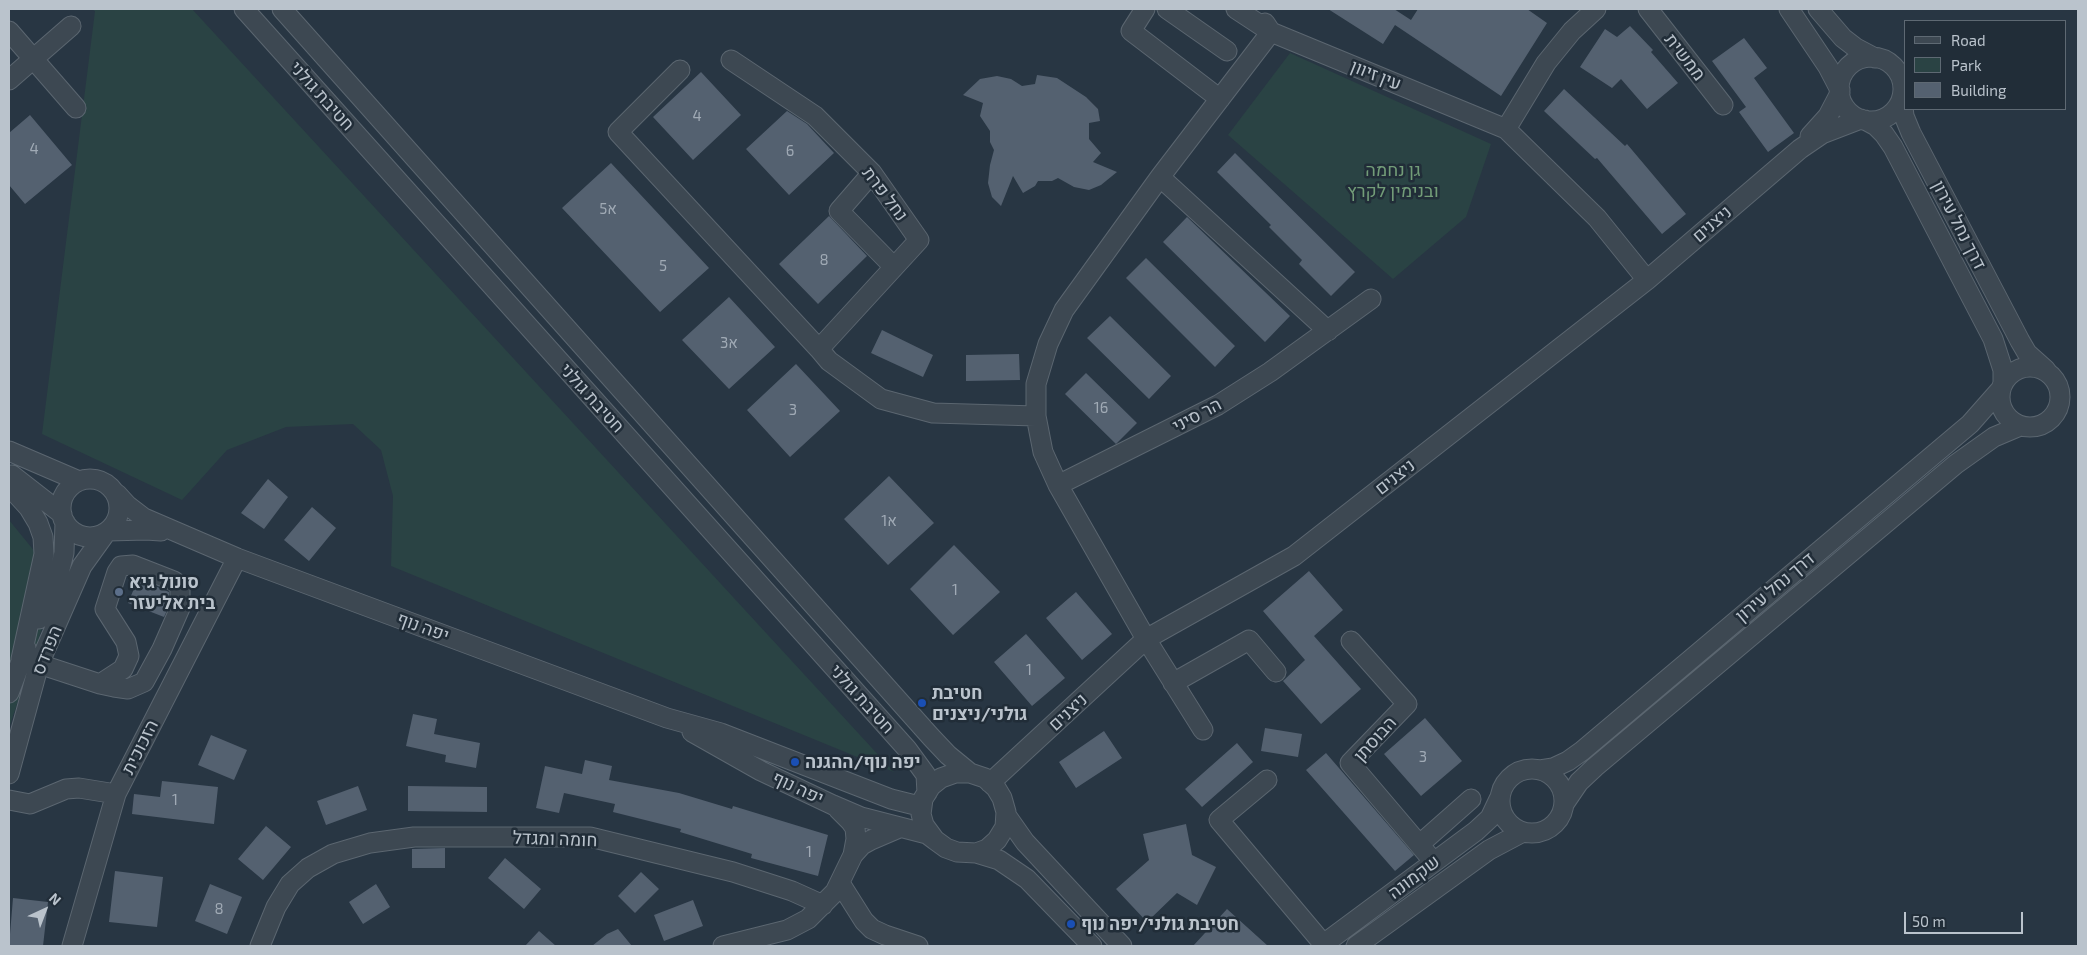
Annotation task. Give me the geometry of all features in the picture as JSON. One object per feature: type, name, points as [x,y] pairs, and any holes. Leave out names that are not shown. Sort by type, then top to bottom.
[{"type":"street","name":"חטיבת גולני","points":[[244,9],[907,749],[926,775],[924,799]]},
{"type":"street","name":"חטיבת גולני","points":[[282,9],[937,743],[970,773]]},
{"type":"street","points":[[1146,9],[1131,31],[1220,99]]},
{"type":"street","points":[[1167,9],[1226,51]]},
{"type":"street","name":"עין זיוון","points":[[1236,9],[1271,32],[1506,129],[1597,218],[1647,280]]},
{"type":"street","points":[[1203,730],[1146,639],[1058,485],[1044,452],[1036,416],[1036,384],[1048,344],[1064,310],[1160,177],[1271,32],[1256,9]]},
{"type":"street","points":[[1506,129],[1546,63],[1572,31],[1596,9]]},
{"type":"street","name":"ממשית","points":[[1648,9],[1723,105]]},
{"type":"street","points":[[1789,9],[1828,67],[1848,110],[1863,120],[1876,121],[1894,112],[1902,98],[1903,88],[1897,70],[1890,63],[1856,48],[1843,38],[1818,9]]},
{"type":"street","points":[[9,80],[71,26]]},
{"type":"street","points":[[9,31],[76,108]]},
{"type":"street","points":[[1840,91],[1843,75],[1848,68],[1861,59],[1875,58]]},
{"type":"street","name":"נחל פרת","points":[[731,60],[815,116],[872,173],[919,240],[819,349]]},
{"type":"street","points":[[680,70],[618,132],[829,362],[881,399],[933,413],[1036,416]]},
{"type":"street","name":"ניצנים","points":[[1792,156],[1828,116],[1840,91]]},
{"type":"street","name":"דרך נחל עירון","points":[[1902,98],[1902,107],[1911,133],[2020,342],[2027,354],[2046,370]]},
{"type":"street","name":"ניצנים","points":[[990,783],[1146,639],[1294,556],[1647,280],[1792,156],[1822,134],[1863,120]]},
{"type":"street","name":"דרך נחל עירון","points":[[1540,770],[1553,768],[1568,761],[1582,751],[1970,424],[2002,387],[2002,370],[1993,339],[1893,147],[1876,126],[1863,120]]},
{"type":"street","points":[[872,173],[839,212],[894,267]]},
{"type":"street","points":[[1160,177],[1328,331]]},
{"type":"street","name":"הר סיני","points":[[1058,485],[1218,405],[1328,331],[1371,299]]},
{"type":"street","points":[[2025,367],[2036,367],[2046,370],[2054,377],[2059,386],[2061,397],[2059,407],[2054,417],[2046,424],[2036,427],[2020,426],[2008,418],[2002,410],[2000,400],[2002,387],[2009,375],[2025,367]]},
{"type":"street","name":"דרך נחל עירון","points":[[1564,804],[1579,782],[1596,767],[1956,464],[1994,436],[2020,426]]},
{"type":"street","points":[[9,451],[79,480]]},
{"type":"street","points":[[9,473],[63,518],[70,529],[84,536],[93,537],[106,532],[115,524],[120,504],[117,494],[105,482],[96,478],[79,480],[70,486],[64,494],[61,504],[63,518]]},
{"type":"street","points":[[9,486],[29,508],[38,523],[43,537],[44,554],[21,659]]},
{"type":"street","name":"יפה נוף","points":[[117,494],[126,505],[144,518],[237,558],[667,718],[721,733],[891,799],[915,805],[924,799]]},
{"type":"street","name":"הפרדס","points":[[9,693],[21,659],[60,569],[65,544],[63,518]]},
{"type":"street","name":"יפה נוף","points":[[106,532],[146,530],[180,533]]},
{"type":"street","name":"הפרדס","points":[[9,774],[39,664],[82,566],[106,532]]},
{"type":"street","name":"הזכוכית","points":[[72,946],[116,794],[237,558]]},
{"type":"street","points":[[39,664],[100,684],[128,689],[144,682],[162,649],[180,608],[180,588],[174,581],[133,564],[121,566],[105,604],[105,609],[126,642],[129,656],[123,669],[100,684]]},
{"type":"street","points":[[1174,684],[1249,640],[1276,672]]},
{"type":"street","name":"הבוסתן","points":[[1351,641],[1407,704],[1350,763],[1434,862]]},
{"type":"street","name":"יפה נוף","points":[[667,718],[761,771],[834,805],[861,817],[927,834],[936,840]]},
{"type":"street","points":[[1524,770],[1540,770],[1554,777],[1560,785],[1564,794],[1564,804],[1559,819],[1548,830],[1538,833],[1523,832],[1513,827],[1504,818],[1499,799],[1507,780],[1515,773],[1524,770]]},
{"type":"street","points":[[976,853],[987,849],[997,840],[1005,827],[1006,815],[1002,798],[984,778],[970,773],[955,773],[941,778],[931,786],[924,799],[921,814],[924,825],[936,840],[946,848],[957,852],[976,853],[999,860],[1020,874],[1092,946]]},
{"type":"street","points":[[1267,780],[1219,820],[1323,946]]},
{"type":"street","points":[[9,800],[30,804],[66,789],[79,788],[116,794]]},
{"type":"street","points":[[1420,844],[1471,799]]},
{"type":"street","name":"שקמונה","points":[[1323,946],[1490,818],[1499,799]]},
{"type":"street","points":[[723,946],[787,930],[808,919],[823,905],[840,883],[853,855],[856,839],[855,828],[834,805]]},
{"type":"street","points":[[1006,815],[1024,842],[1122,946]]},
{"type":"street","points":[[853,855],[866,842],[899,828]]},
{"type":"street","name":"שקמונה","points":[[1356,946],[1488,850],[1523,832]]},
{"type":"street","name":"חומה ומגדל","points":[[260,946],[276,907],[290,884],[308,868],[333,854],[370,843],[414,837],[590,837],[734,872],[823,905]]},
{"type":"street","points":[[840,883],[864,921],[872,929],[918,946]]},
{"type":"green space","points":[[91,9],[192,9],[894,772],[391,566],[393,496],[381,450],[353,424],[286,427],[227,450],[182,500],[42,434],[95,11]]},
{"type":"green space","name":"גן נחמה ובנימין לקרץ","points":[[1290,53],[1491,144],[1466,217],[1393,279],[1228,135]]},
{"type":"green space","points":[[9,520],[58,580],[9,728]]},
{"type":"building","points":[[1328,9],[1394,9],[1411,20],[1418,9],[1527,9],[1547,23],[1501,96],[1395,25],[1383,44]]},
{"type":"building","points":[[1630,26],[1653,50],[1651,52],[1678,83],[1647,109],[1621,79],[1612,88],[1580,67],[1605,29],[1617,37]]},
{"type":"building","points":[[1744,38],[1767,68],[1754,78],[1794,133],[1768,152],[1739,112],[1746,107],[1712,61]]},
{"type":"building","points":[[701,72],[741,115],[693,160],[653,117]]},
{"type":"building","points":[[1037,75],[1057,78],[1086,97],[1098,109],[1100,121],[1089,123],[1089,139],[1101,153],[1093,162],[1117,172],[1101,185],[1089,190],[1074,187],[1058,178],[1052,181],[1038,181],[1035,186],[1023,193],[1013,176],[1001,206],[992,197],[988,183],[994,150],[990,142],[990,131],[980,116],[983,103],[963,95],[980,79],[997,76],[1011,79],[1022,86],[1035,84]]},
{"type":"building","points":[[1564,89],[1625,146],[1627,144],[1686,214],[1662,234],[1597,158],[1595,159],[1544,111]]},
{"type":"building","points":[[787,111],[807,124],[834,153],[789,195],[746,149]]},
{"type":"building","points":[[30,115],[72,165],[25,204],[9,185],[9,133]]},
{"type":"building","points":[[1235,153],[1355,272],[1331,296],[1299,264],[1302,260],[1269,227],[1271,225],[1217,172]]},
{"type":"building","points":[[611,163],[709,268],[660,312],[562,208]]},
{"type":"building","points":[[829,216],[867,256],[818,304],[779,264]]},
{"type":"building","points":[[1187,217],[1290,316],[1265,342],[1163,242]]},
{"type":"building","points":[[1146,258],[1235,346],[1215,367],[1126,278]]},
{"type":"building","points":[[729,297],[775,347],[729,389],[682,340]]},
{"type":"building","points":[[1110,316],[1171,376],[1149,399],[1087,338]]},
{"type":"building","points":[[882,330],[933,355],[923,377],[871,353]]},
{"type":"building","points":[[1019,354],[1020,380],[966,381],[966,355]]},
{"type":"building","points":[[796,364],[840,411],[790,457],[747,410]]},
{"type":"building","points":[[1086,373],[1137,423],[1116,444],[1065,394]]},
{"type":"building","points":[[889,476],[934,523],[888,565],[844,519]]},
{"type":"building","points":[[268,479],[288,497],[264,529],[241,513]]},
{"type":"building","points":[[312,507],[336,528],[309,561],[284,540]]},
{"type":"building","points":[[954,545],[1000,592],[953,635],[910,589]]},
{"type":"building","points":[[1309,571],[1343,610],[1314,636],[1361,689],[1321,724],[1283,681],[1305,660],[1263,611]]},
{"type":"building","points":[[138,579],[169,592],[169,606],[164,617],[128,603]]},
{"type":"building","points":[[1076,592],[1112,634],[1082,660],[1046,618]]},
{"type":"building","points":[[1026,634],[1065,678],[1032,706],[994,662]]},
{"type":"building","points":[[413,714],[437,719],[434,734],[480,743],[476,768],[445,762],[446,755],[406,746]]},
{"type":"building","points":[[1425,718],[1462,761],[1421,796],[1384,754]]},
{"type":"building","points":[[1265,728],[1302,734],[1298,757],[1261,751]]},
{"type":"building","points":[[1104,731],[1122,758],[1076,788],[1059,762]]},
{"type":"building","points":[[211,735],[247,750],[234,780],[198,765]]},
{"type":"building","points":[[1237,743],[1253,762],[1202,807],[1185,789]]},
{"type":"building","points":[[1326,753],[1414,855],[1395,871],[1306,770]]},
{"type":"building","points":[[585,760],[612,766],[609,780],[679,793],[732,809],[733,806],[828,835],[818,876],[751,858],[752,854],[680,832],[681,829],[613,812],[615,804],[564,793],[559,813],[536,808],[545,766],[582,774]]},
{"type":"building","points":[[162,781],[218,787],[214,824],[132,814],[134,794],[160,797]]},
{"type":"building","points":[[358,786],[367,810],[326,825],[317,801]]},
{"type":"building","points":[[408,786],[487,787],[487,812],[408,811]]},
{"type":"building","points":[[1186,824],[1192,855],[1216,867],[1197,905],[1177,893],[1147,922],[1116,889],[1149,860],[1143,834]]},
{"type":"building","points":[[266,826],[291,847],[263,880],[238,859]]},
{"type":"building","points":[[445,848],[445,868],[412,868],[412,849]]},
{"type":"building","points":[[505,858],[541,889],[524,909],[488,878]]},
{"type":"building","points":[[115,871],[163,877],[157,927],[109,922]]},
{"type":"building","points":[[641,872],[659,889],[635,913],[618,896]]},
{"type":"building","points":[[210,884],[242,897],[227,934],[195,921]]},
{"type":"building","points":[[376,884],[390,907],[363,924],[349,902]]},
{"type":"building","points":[[13,898],[48,902],[43,946],[9,946]]},
{"type":"building","points":[[693,900],[703,926],[664,941],[654,915]]},
{"type":"building","points":[[1227,909],[1268,946],[1193,946]]},
{"type":"building","points":[[618,929],[632,946],[592,946],[607,934]]},
{"type":"building","points":[[539,931],[556,946],[525,946]]},
{"type":"place","name":"סונול גיא בית אליעזר","points":[[119,592]]},
{"type":"place","name":"חטיבת גולני/ניצנים","points":[[922,703]]},
{"type":"place","name":"יפה נוף/ההגנה","points":[[795,762]]},
{"type":"place","name":"חטיבת גולני/יפה נוף","points":[[1071,924]]}]
